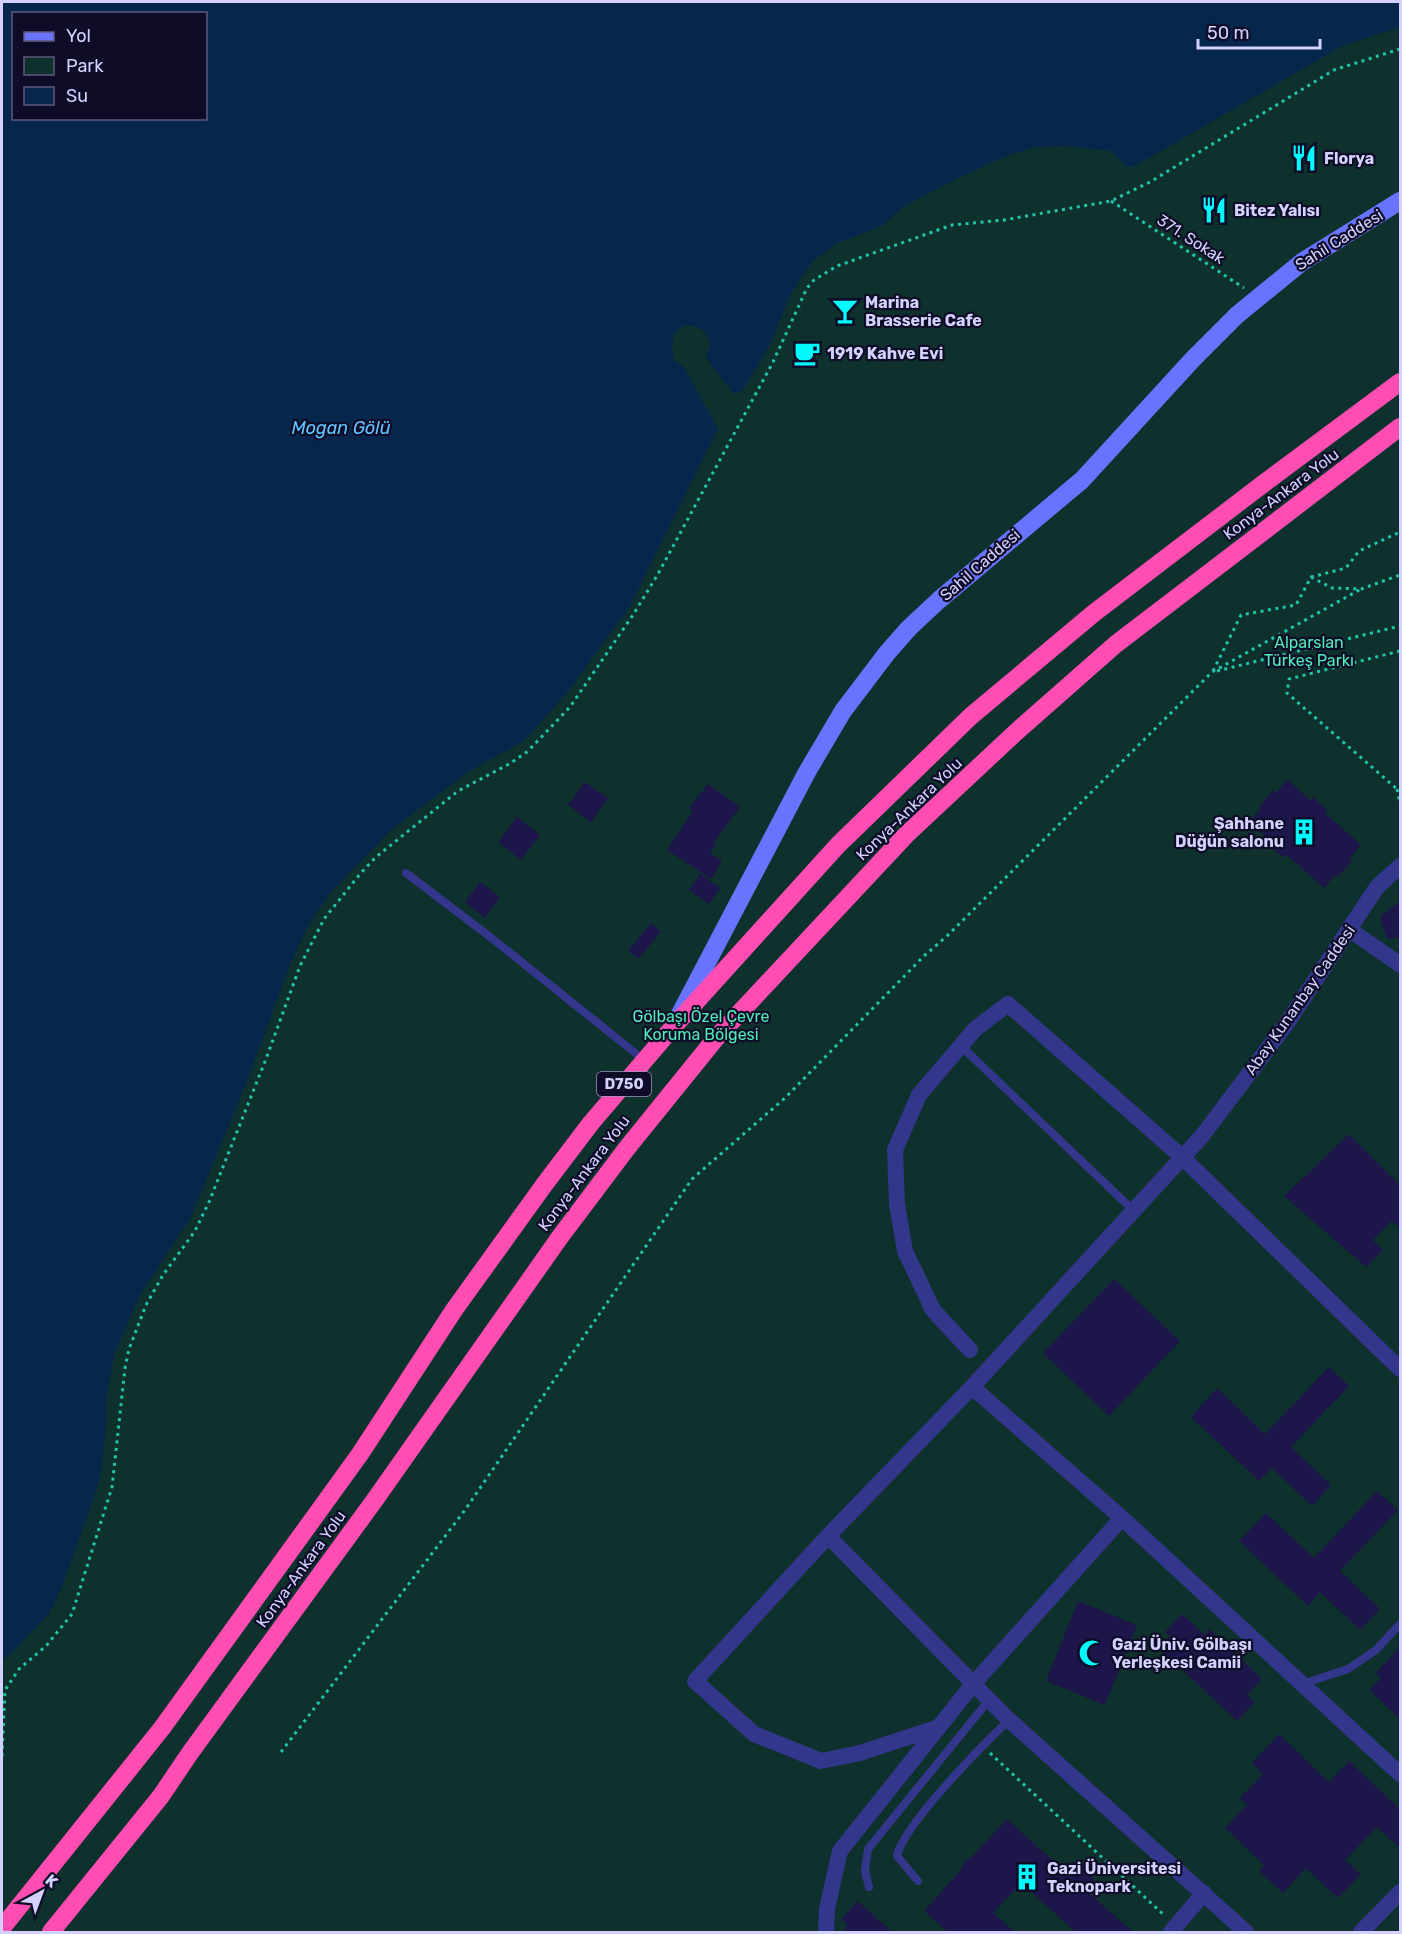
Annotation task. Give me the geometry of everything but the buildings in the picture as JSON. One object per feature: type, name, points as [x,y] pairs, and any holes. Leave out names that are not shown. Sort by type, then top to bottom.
[{"type":"highway","name":"D750","points":[[2,1928],[162,1728],[360,1454],[454,1310],[544,1185],[591,1123],[674,1026],[838,845],[971,716],[1094,613],[1401,382]]},
{"type":"highway","name":"Konya-Ankara Yolu","points":[[51,1932],[161,1796],[374,1501],[560,1237],[627,1148],[716,1038],[906,835],[1032,718],[1116,644],[1401,428]]},
{"type":"street","name":"Sahil Caddesi","points":[[674,1026],[807,772],[843,711],[909,628],[1082,480],[1199,352],[1258,297],[1302,262],[1401,201]]},
{"type":"street","name":"Abay Kunanbay Caddesi","points":[[939,1727],[860,1753],[821,1761],[754,1734],[695,1681],[828,1536],[972,1387],[1202,1136],[1287,1023],[1377,887],[1401,866]]},
{"type":"street","points":[[1349,929],[1401,965]]},
{"type":"street","points":[[970,1350],[933,1310],[904,1251],[897,1204],[895,1150],[919,1095],[975,1029],[1008,1004],[1182,1157],[1401,1369]]},
{"type":"street","points":[[972,1387],[1122,1518],[1401,1774]]},
{"type":"street","points":[[826,1932],[827,1909],[840,1851],[974,1683],[1122,1518]]},
{"type":"street","points":[[828,1536],[1009,1720],[1246,1932]]},
{"type":"street","points":[[1361,1932],[1401,1892]]},
{"type":"street","points":[[1173,1929],[1204,1893]]},
{"type":"lane","points":[[406,873],[644,1060]]},
{"type":"lane","points":[[961,1046],[1134,1211]]},
{"type":"lane","points":[[1302,1684],[1348,1669],[1376,1650],[1401,1624]]},
{"type":"lane","points":[[869,1887],[865,1870],[868,1849],[990,1699]]},
{"type":"lane","points":[[918,1881],[897,1856],[900,1845],[934,1800],[982,1745],[1009,1720]]},
{"type":"path","points":[[2,1756],[5,1690],[19,1669],[46,1646],[72,1614],[107,1507],[129,1349],[146,1305],[163,1275],[195,1231],[209,1202],[300,966],[324,919],[352,882],[376,857],[458,791],[511,763],[528,751],[570,707],[658,574],[768,372],[801,299],[814,280],[837,266],[952,225],[1004,220],[1111,201],[1150,182],[1334,70],[1401,49]]},
{"type":"path","name":"371. Sokak","points":[[1111,201],[1258,297]]},
{"type":"path","points":[[1212,672],[1241,615],[1296,605],[1311,577],[1346,568],[1359,550],[1401,532]]},
{"type":"path","points":[[281,1752],[465,1510],[692,1179],[785,1098],[1212,672],[1360,589],[1401,575]]},
{"type":"path","points":[[1311,577],[1332,588],[1360,589]]},
{"type":"path","points":[[1212,672],[1401,626]]},
{"type":"path","points":[[1401,651],[1289,679],[1287,693],[1399,788],[1401,804]]},
{"type":"path","points":[[982,1745],[1173,1929]]},
{"type":"green space","name":"Gölbaşı Özel Çevre Koruma Bölgesi","points":[[2,2],[1400,2],[1400,1932],[2,1932]]},
{"type":"water","name":"Mogan Gölü","points":[[2,2],[1400,2],[1400,27],[1342,46],[1137,165],[1127,167],[1111,151],[1062,146],[1036,147],[1004,157],[958,178],[904,206],[882,226],[838,243],[815,259],[801,277],[790,296],[769,347],[742,391],[734,394],[706,358],[710,344],[708,337],[695,327],[688,325],[680,327],[675,333],[672,344],[674,360],[684,367],[718,429],[630,606],[570,689],[525,740],[467,773],[392,829],[329,894],[308,926],[292,960],[245,1086],[191,1217],[140,1295],[115,1352],[107,1392],[100,1479],[62,1587],[48,1615],[4,1660],[2,1666]]},
{"type":"place","name":"Florya","points":[[1304,158]]},
{"type":"place","name":"Bitez Yalısı","points":[[1214,210]]},
{"type":"place","name":"Marina Brasserie Cafe","points":[[845,311]]},
{"type":"place","name":"1919 Kahve Evi","points":[[807,353]]},
{"type":"place","name":"Şahhane Düğün salonu","points":[[1304,832]]},
{"type":"place","name":"Gazi Üniv. Gölbaşı Yerleşkesi Camii","points":[[1092,1653]]},
{"type":"place","name":"Gazi Üniversitesi Teknopark","points":[[1027,1877]]},
{"type":"park label","name":"Alparslan Türkeş Parkı","points":[[1309,651]]}]
